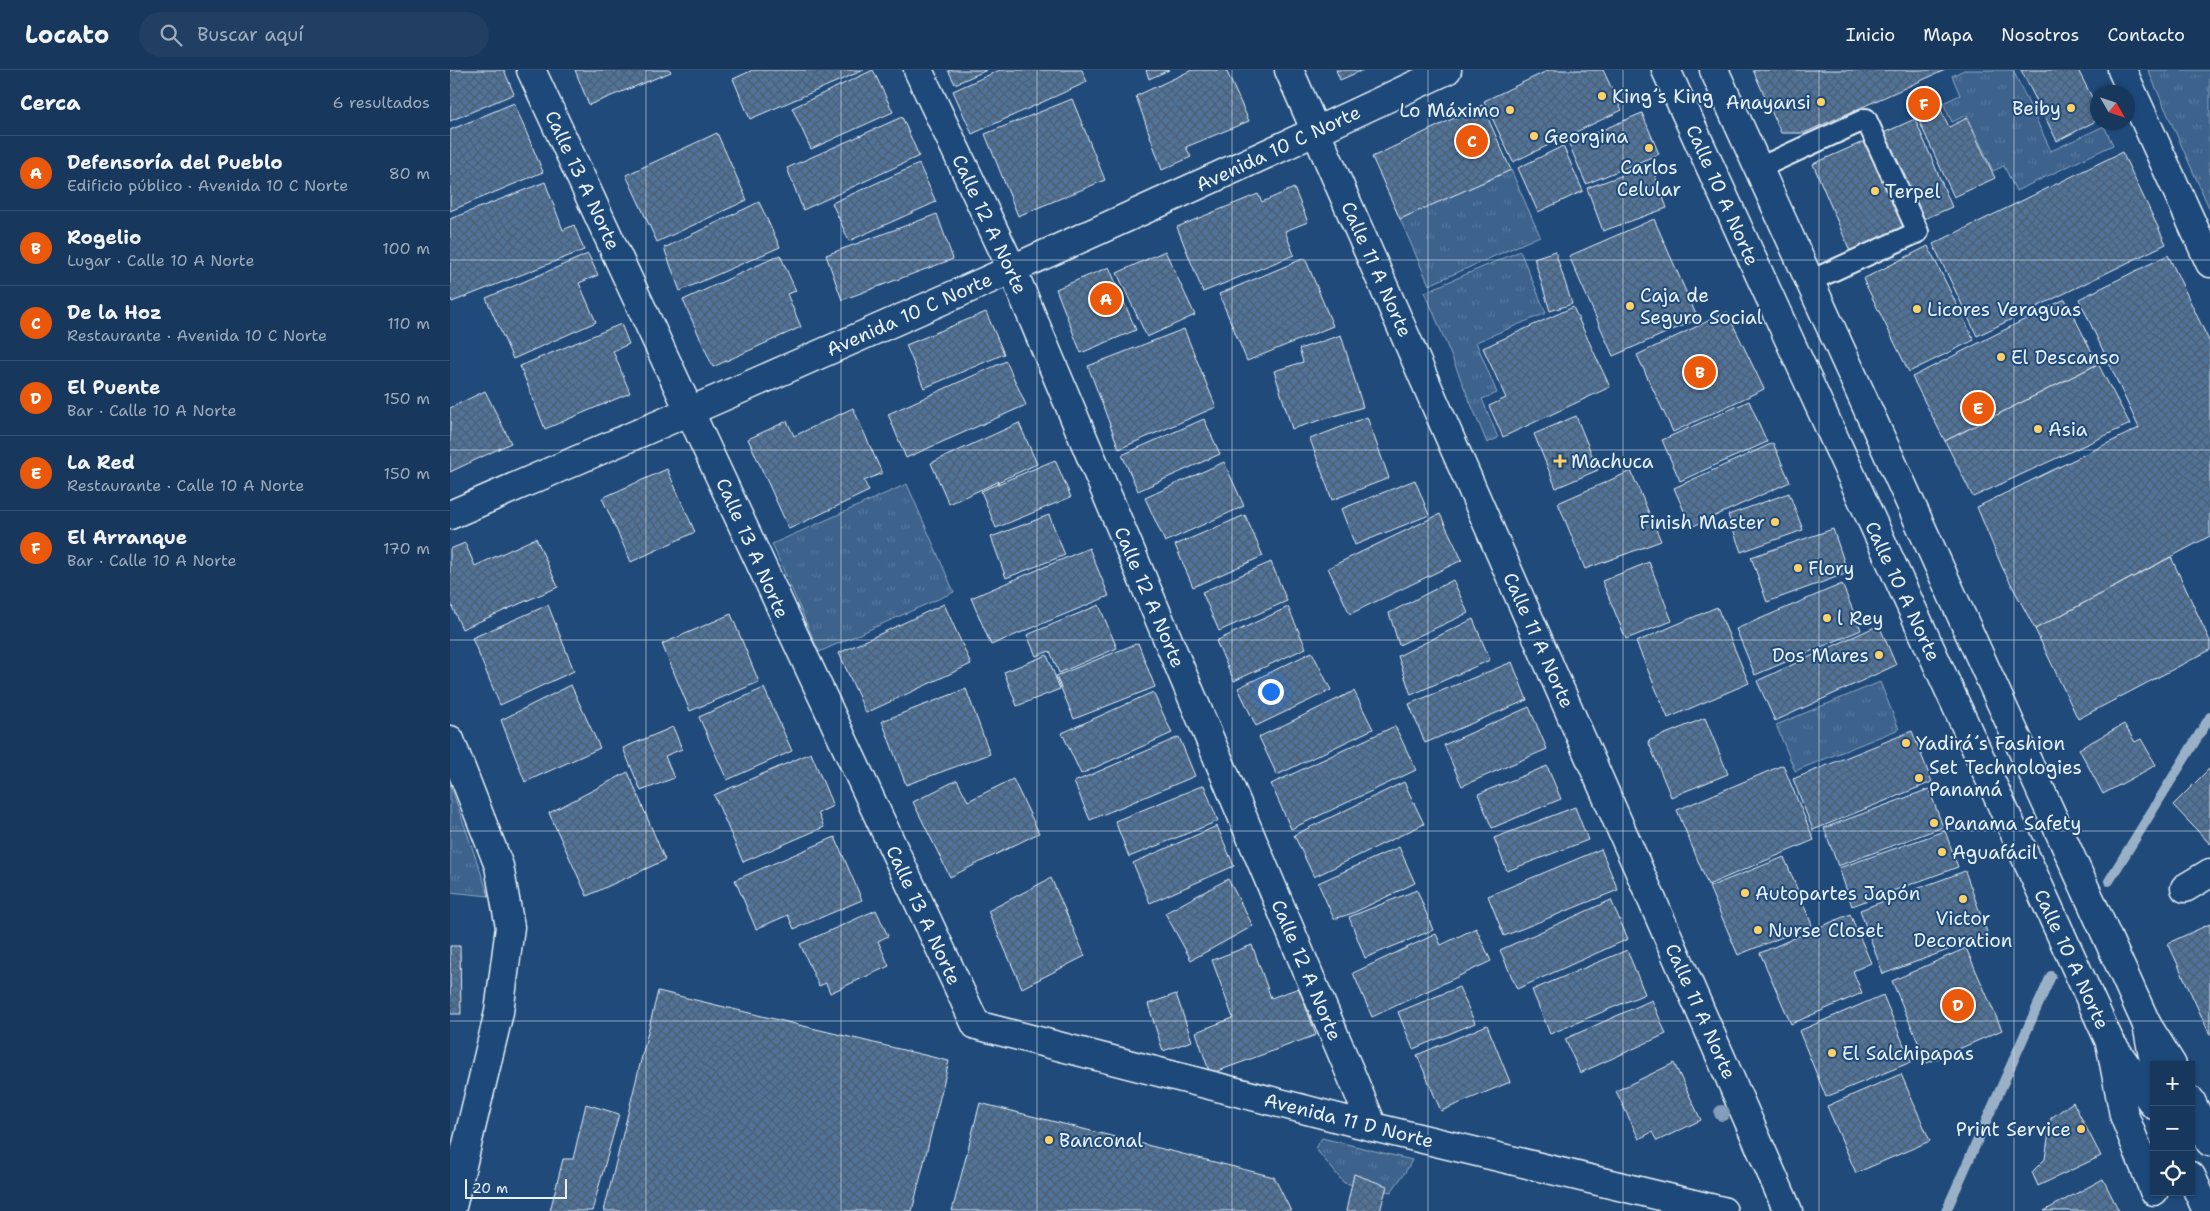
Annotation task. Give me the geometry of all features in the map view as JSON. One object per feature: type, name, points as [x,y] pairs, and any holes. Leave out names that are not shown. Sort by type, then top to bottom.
[{"type":"main road","name":"Calle 13 A Norte","points":[[531,70],[691,411],[838,735],[976,1025]]},
{"type":"main road","name":"Calle 12 A Norte","points":[[918,70],[1012,269],[1373,1127]]},
{"type":"main road","name":"Calle 11 A Norte","points":[[1289,70],[1788,1211]]},
{"type":"main road","name":"Avenida 10 C Norte","points":[[450,515],[1012,269],[1447,70]]},
{"type":"main road","name":"Calle 10 A Norte","points":[[1666,70],[2110,1042],[2150,1099]]},
{"type":"main road","points":[[1714,70],[2116,958],[2147,1025],[2170,1061]]},
{"type":"main road","points":[[2122,70],[2210,263]]},
{"type":"main road","points":[[450,740],[499,866],[510,927],[499,1012],[451,1211]]},
{"type":"main road","points":[[2185,888],[2210,873]]},
{"type":"main road","name":"Avenida 11 D Norte","points":[[976,1025],[1373,1127],[1723,1211]]},
{"type":"main road","points":[[2147,1025],[2154,1061]]},
{"type":"main road","points":[[2110,1042],[2124,1115],[2150,1182]]},
{"type":"main road","points":[[2193,1106],[2210,1142]]},
{"type":"main road","points":[[2195,1185],[2207,1211]]},
{"type":"main road","points":[[2156,1196],[2163,1211]]},
{"type":"lane","points":[[1759,168],[1866,119],[1918,232],[1810,281]]},
{"type":"green space","points":[[1964,70],[2013,70],[2051,151],[2096,130],[2106,130],[2113,145],[2016,191],[2004,166],[1993,171],[1967,115],[1952,122],[1943,103],[1960,95],[1952,76]]},
{"type":"green space","points":[[2148,70],[2210,70],[2210,210]]},
{"type":"green space","points":[[1511,170],[1540,236],[1429,285],[1400,219]]},
{"type":"green space","points":[[1520,251],[1546,313],[1476,342],[1497,393],[1482,399],[1498,438],[1487,443],[1425,292]]},
{"type":"green space","points":[[907,484],[954,592],[819,652],[772,544]]},
{"type":"green space","points":[[1880,682],[1899,729],[1795,771],[1776,725]]},
{"type":"green space","points":[[450,784],[489,896],[450,892]]},
{"type":"green space","points":[[1322,1138],[1412,1160],[1391,1192],[1344,1183],[1315,1148]]},
{"type":"building","points":[[450,70],[504,70],[514,94],[450,121]]},
{"type":"building","points":[[575,70],[670,70],[671,72],[589,105]]},
{"type":"building","points":[[753,70],[864,70],[750,119],[733,79]]},
{"type":"building","points":[[873,70],[893,112],[811,149],[792,108]]},
{"type":"building","points":[[948,70],[987,70],[955,84]]},
{"type":"building","points":[[1000,70],[1082,70],[1087,82],[972,134],[953,91]]},
{"type":"building","points":[[1146,70],[1169,70],[1149,79]]},
{"type":"building","points":[[1192,70],[1226,70],[1249,121],[1186,147],[1191,157],[1162,170],[1136,96]]},
{"type":"building","points":[[1336,70],[1363,70],[1340,80]]},
{"type":"building","name":"Georgina","points":[[1549,70],[1603,70],[1622,110],[1513,162],[1484,101]]},
{"type":"building","name":"Anayansi","points":[[1753,70],[1945,70],[1804,133],[1781,133]]},
{"type":"building","points":[[2021,70],[2078,70],[2090,93],[2090,124],[2057,141]]},
{"type":"building","points":[[1929,85],[1949,127],[1967,118],[1995,178],[1954,197],[1907,95]]},
{"type":"building","points":[[1072,99],[1105,180],[1018,216],[985,134]]},
{"type":"building","points":[[514,103],[543,172],[450,211],[450,130]]},
{"type":"building","points":[[1482,105],[1511,170],[1400,219],[1372,157]]},
{"type":"building","points":[[1642,113],[1659,154],[1586,184],[1569,144]]},
{"type":"building","points":[[902,117],[919,156],[803,210],[787,168]]},
{"type":"building","points":[[1915,119],[1952,207],[1850,251],[1813,164]]},
{"type":"building","points":[[717,133],[747,200],[657,242],[626,175]]},
{"type":"building","points":[[1563,146],[1583,191],[1538,212],[1518,168]]},
{"type":"building","points":[[2122,152],[2166,244],[1977,336],[1933,244]]},
{"type":"building","points":[[919,164],[936,202],[849,241],[832,203]]},
{"type":"building","points":[[1651,165],[1667,208],[1603,231],[1587,188]]},
{"type":"building","points":[[545,182],[563,230],[574,225],[584,250],[452,302],[450,297],[450,219]]},
{"type":"building","points":[[1294,188],[1308,222],[1285,231],[1294,255],[1203,292],[1177,227],[1258,194],[1262,202]]},
{"type":"building","points":[[759,202],[780,247],[680,291],[664,248]]},
{"type":"building","points":[[937,214],[953,259],[842,300],[826,255]]},
{"type":"building","points":[[1654,219],[1698,319],[1613,356],[1569,256]]},
{"type":"building","points":[[1928,246],[1974,340],[1909,372],[1863,279]]},
{"type":"building","points":[[1165,251],[1195,315],[1147,337],[1117,273]]},
{"type":"building","points":[[1555,251],[1572,304],[1550,311],[1534,258]]},
{"type":"building","points":[[588,254],[598,275],[579,283],[596,322],[513,359],[486,298]]},
{"type":"building","points":[[780,255],[796,291],[787,294],[801,327],[713,367],[683,300]]},
{"type":"building","points":[[2168,255],[2210,343],[2210,536],[2035,629],[2002,567],[1977,507],[2139,428],[2079,299]]},
{"type":"building","points":[[1305,258],[1333,326],[1247,361],[1219,294]]},
{"type":"building","points":[[1109,267],[1136,330],[1081,353],[1056,289]]},
{"type":"building","points":[[2065,299],[2098,364],[1945,441],[1912,377]]},
{"type":"building","points":[[1573,307],[1610,387],[1503,437],[1489,406],[1506,398],[1483,348]]},
{"type":"building","points":[[986,312],[1004,354],[924,388],[906,345]]},
{"type":"building","points":[[1727,312],[1764,389],[1673,432],[1637,355]]},
{"type":"building","points":[[621,324],[629,344],[613,351],[630,393],[545,429],[520,366]]},
{"type":"building","points":[[1184,329],[1216,407],[1119,449],[1088,366]]},
{"type":"building","points":[[1341,335],[1363,407],[1292,429],[1274,371],[1303,362],[1299,349]]},
{"type":"building","points":[[1006,361],[1026,405],[906,458],[888,414]]},
{"type":"building","points":[[2098,364],[2130,424],[1973,497],[1945,441]]},
{"type":"building","points":[[485,391],[511,443],[450,472],[450,408]]},
{"type":"building","points":[[1749,401],[1767,442],[1680,481],[1662,440]]},
{"type":"building","points":[[853,408],[882,473],[864,481],[869,491],[789,529],[748,439],[787,421],[794,436]]},
{"type":"building","points":[[1576,416],[1598,470],[1556,488],[1534,434]]},
{"type":"building","points":[[1367,417],[1389,478],[1332,500],[1310,439]]},
{"type":"building","points":[[1204,419],[1220,454],[1138,491],[1122,455]]},
{"type":"building","points":[[1019,423],[1037,464],[949,504],[931,463]]},
{"type":"building","points":[[1773,443],[1790,482],[1691,527],[1674,488]]},
{"type":"building","points":[[1055,460],[1071,497],[996,528],[981,491]]},
{"type":"building","points":[[1224,462],[1244,506],[1165,542],[1145,498]]},
{"type":"building","points":[[667,469],[695,532],[631,562],[602,498]]},
{"type":"building","points":[[1631,471],[1661,541],[1585,569],[1558,503]]},
{"type":"building","points":[[1415,480],[1429,515],[1355,545],[1341,509]]},
{"type":"building","points":[[1789,493],[1803,530],[1741,552],[1728,515]]},
{"type":"building","points":[[1440,514],[1462,560],[1350,614],[1328,568]]},
{"type":"building","points":[[1049,515],[1065,555],[1006,578],[991,537]]},
{"type":"building","points":[[1245,515],[1263,556],[1193,587],[1175,545]]},
{"type":"building","points":[[1833,529],[1848,573],[1767,602],[1751,557]]},
{"type":"building","points":[[536,538],[558,587],[462,629],[450,602],[450,549],[465,543],[475,566]]},
{"type":"building","points":[[1089,548],[1109,596],[991,645],[971,598]]},
{"type":"building","points":[[2171,557],[2210,641],[2210,650],[2078,719],[2035,629]]},
{"type":"building","points":[[1271,562],[1287,601],[1219,631],[1202,592]]},
{"type":"building","points":[[1649,562],[1672,621],[1626,639],[1602,581]]},
{"type":"building","points":[[1453,580],[1468,613],[1399,645],[1389,613]]},
{"type":"building","points":[[1842,584],[1861,630],[1755,675],[1736,629]]},
{"type":"building","points":[[944,604],[971,664],[866,713],[839,653]]},
{"type":"building","points":[[548,605],[574,671],[500,705],[472,638]]},
{"type":"building","points":[[1099,605],[1117,648],[1059,673],[1050,651],[1036,656],[1027,635]]},
{"type":"building","points":[[1288,607],[1306,648],[1234,681],[1216,641]]},
{"type":"building","points":[[1717,607],[1749,683],[1668,718],[1636,642]]},
{"type":"building","points":[[731,614],[759,682],[690,711],[662,644]]},
{"type":"building","points":[[1473,619],[1490,660],[1411,695],[1398,656]]},
{"type":"building","points":[[1879,625],[1896,665],[1775,721],[1757,681]]},
{"type":"building","points":[[1138,643],[1155,687],[1074,719],[1056,676]]},
{"type":"building","points":[[1312,652],[1331,690],[1256,726],[1238,688]]},
{"type":"building","points":[[1047,655],[1060,689],[1017,706],[1004,672]]},
{"type":"building","points":[[1512,662],[1527,700],[1425,743],[1409,704]]},
{"type":"building","points":[[571,685],[600,748],[525,782],[501,720]]},
{"type":"building","points":[[764,688],[792,751],[727,780],[699,717]]},
{"type":"building","points":[[966,689],[990,754],[906,785],[882,721]]},
{"type":"building","points":[[1354,691],[1373,729],[1277,775],[1259,737]]},
{"type":"building","points":[[1153,692],[1172,733],[1081,774],[1062,733]]},
{"type":"building","points":[[1529,707],[1547,749],[1462,786],[1444,745]]},
{"type":"building","points":[[1705,718],[1728,774],[1671,797],[1648,741]]},
{"type":"building","points":[[2124,724],[2135,742],[2141,739],[2156,765],[2103,794],[2079,749]]},
{"type":"building","points":[[1395,726],[1416,770],[1291,829],[1271,784]]},
{"type":"building","points":[[673,727],[682,749],[665,756],[674,778],[641,791],[623,748]]},
{"type":"building","points":[[1912,731],[1932,782],[1813,830],[1793,779]]},
{"type":"building","points":[[1179,737],[1195,776],[1090,820],[1074,782]]},
{"type":"building","points":[[811,753],[833,806],[818,813],[824,827],[743,862],[714,795]]},
{"type":"building","points":[[1783,765],[1814,840],[1708,885],[1677,810]]},
{"type":"building","points":[[1547,766],[1561,799],[1492,828],[1478,794]]},
{"type":"building","points":[[2210,770],[2210,844],[2173,805]]},
{"type":"building","points":[[628,772],[665,860],[587,896],[549,813]]},
{"type":"building","points":[[1013,779],[1039,833],[950,877],[913,802],[957,780],[968,801]]},
{"type":"building","points":[[1404,782],[1424,824],[1314,877],[1294,835]]},
{"type":"building","points":[[1204,785],[1218,821],[1129,857],[1115,821]]},
{"type":"building","points":[[1929,789],[1943,827],[1838,866],[1824,828]]},
{"type":"building","points":[[1575,807],[1588,840],[1507,871],[1494,838]]},
{"type":"building","points":[[1217,826],[1234,866],[1150,903],[1133,863]]},
{"type":"building","points":[[1945,831],[1958,867],[1852,906],[1839,868]]},
{"type":"building","points":[[835,837],[862,900],[794,929],[788,915],[756,929],[735,880]]},
{"type":"building","points":[[1399,847],[1415,883],[1353,913],[1334,919],[1318,883]]},
{"type":"building","points":[[1601,849],[1618,890],[1504,936],[1488,896]]},
{"type":"building","points":[[1784,857],[1812,925],[1738,955],[1709,887]]},
{"type":"building","points":[[1965,871],[1988,935],[1883,974],[1860,910]]},
{"type":"building","points":[[1051,878],[1085,956],[1022,988],[988,911]]},
{"type":"building","points":[[1228,879],[1253,926],[1191,960],[1165,913]]},
{"type":"building","points":[[1417,890],[1433,930],[1365,958],[1349,917]]},
{"type":"building","points":[[1611,900],[1628,939],[1517,989],[1500,950]]},
{"type":"building","points":[[876,910],[888,936],[878,941],[889,966],[830,993],[826,983],[819,986],[800,944]]},
{"type":"building","points":[[1850,914],[1871,963],[1853,971],[1862,993],[1791,1024],[1760,953]]},
{"type":"building","points":[[2210,924],[2210,1035],[2168,943]]},
{"type":"building","points":[[1476,928],[1491,961],[1372,1017],[1353,973],[1436,934],[1441,945]]},
{"type":"building","points":[[1252,945],[1271,998],[1299,988],[1316,1035],[1210,1074],[1196,1032],[1233,1018],[1212,960]]},
{"type":"building","points":[[450,946],[460,946],[461,1014],[450,1014]]},
{"type":"building","points":[[1966,948],[2002,1030],[1927,1063],[1892,981]]},
{"type":"building","points":[[1627,950],[1645,994],[1550,1034],[1532,990]]},
{"type":"building","points":[[1459,987],[1475,1023],[1413,1049],[1398,1012]]},
{"type":"building","points":[[658,991],[949,1061],[912,1211],[604,1211]]},
{"type":"building","points":[[1176,994],[1192,1041],[1163,1051],[1148,1004]]},
{"type":"building","points":[[1883,995],[1911,1062],[1826,1097],[1799,1031]]},
{"type":"building","points":[[1652,1000],[1666,1034],[1580,1073],[1565,1039]]},
{"type":"building","points":[[1487,1025],[1510,1082],[1441,1111],[1417,1055]]},
{"type":"building","points":[[1674,1063],[1701,1120],[1657,1141],[1652,1132],[1639,1139],[1616,1091]]},
{"type":"building","points":[[1901,1074],[1930,1141],[1856,1173],[1827,1106]]},
{"type":"building","points":[[2073,1102],[2101,1156],[2038,1186],[2032,1172],[2045,1159],[2051,1118]]},
{"type":"building","name":"Banconal","points":[[980,1103],[1274,1177],[1291,1211],[952,1211]]},
{"type":"building","points":[[586,1104],[619,1114],[592,1211],[550,1211],[563,1159],[573,1159]]},
{"type":"building","points":[[1354,1174],[1387,1186],[1380,1211],[1346,1211]]},
{"type":"building","points":[[2103,1179],[2119,1211],[2044,1211]]},
{"type":"waterway","points":[[2109,881],[2210,717]]},
{"type":"waterway","points":[[1946,1211],[2051,976]]},
{"type":"place","name":"King´s King","points":[[1602,96]]},
{"type":"place","name":"Anayansi","points":[[1821,102]]},
{"type":"place","name":"El Arranque","points":[[1924,104]]},
{"type":"place","name":"Beiby","points":[[2071,108]]},
{"type":"place","name":"Lo Máximo","points":[[1510,110]]},
{"type":"place","name":"Georgina","points":[[1534,136]]},
{"type":"place","name":"De la Hoz","points":[[1472,141]]},
{"type":"place","name":"Carlos Celular","points":[[1649,148]]},
{"type":"place","name":"Terpel","points":[[1875,191]]},
{"type":"place","name":"Defensoría del Pueblo","points":[[1106,299]]},
{"type":"place","name":"Caja de Seguro Social","points":[[1630,306]]},
{"type":"place","name":"Licores Veraguas","points":[[1917,309]]},
{"type":"place","name":"El Descanso","points":[[2001,357]]},
{"type":"place","name":"Rogelio","points":[[1700,372]]},
{"type":"place","name":"La Red","points":[[1978,408]]},
{"type":"place","name":"Asia","points":[[2038,429]]},
{"type":"place","name":"Machuca","points":[[1560,461]]},
{"type":"place","name":"Finish Master","points":[[1775,522]]},
{"type":"place","name":"Flory","points":[[1798,568]]},
{"type":"place","name":"l Rey","points":[[1827,618]]},
{"type":"place","name":"Dos Mares","points":[[1879,655]]},
{"type":"place","name":"Yadirá´s Fashion","points":[[1906,743]]},
{"type":"place","name":"Set Technologies Panamá","points":[[1919,778]]},
{"type":"place","name":"Panama Safety","points":[[1934,823]]},
{"type":"place","name":"Aguafácil","points":[[1942,852]]},
{"type":"place","name":"Autopartes Japón","points":[[1745,893]]},
{"type":"place","name":"Victor Decoration","points":[[1963,899]]},
{"type":"place","name":"Nurse Closet","points":[[1758,930]]},
{"type":"place","name":"El Puente","points":[[1958,1005]]},
{"type":"place","name":"El Salchipapas","points":[[1832,1053]]},
{"type":"place","name":"Print Service","points":[[2081,1129]]},
{"type":"place","name":"Banconal","points":[[1049,1140]]}]
